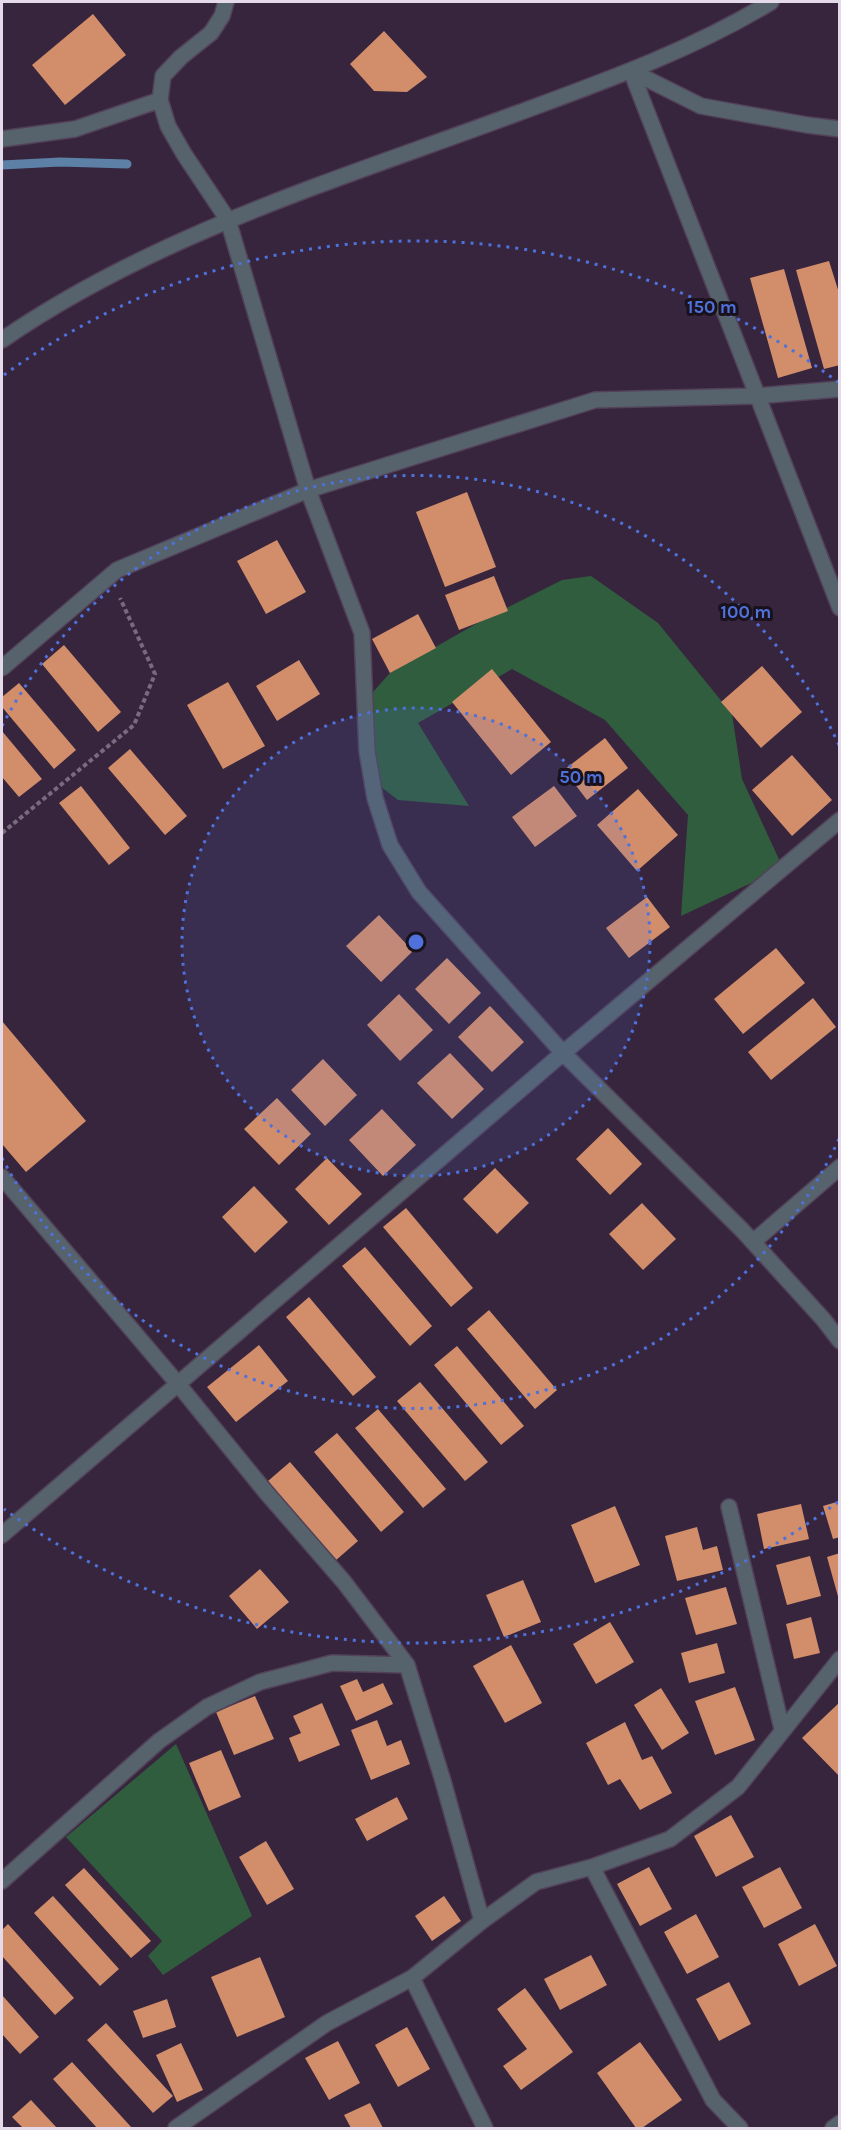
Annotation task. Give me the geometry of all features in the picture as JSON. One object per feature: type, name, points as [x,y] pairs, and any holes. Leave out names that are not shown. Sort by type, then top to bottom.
[{"type":"street","points":[[226,2],[222,16],[211,33],[181,57],[163,76],[160,100],[168,126],[228,220],[308,490],[362,633],[367,751],[375,798],[390,845],[419,892],[563,1053],[753,1242],[840,1341]]},
{"type":"street","points":[[2,340],[34,318],[120,272],[228,220],[631,71],[736,22],[771,2]]},
{"type":"street","points":[[631,71],[701,105],[840,129]]},
{"type":"street","points":[[631,71],[755,396],[840,608]]},
{"type":"street","points":[[2,139],[75,129],[160,100]]},
{"type":"street","points":[[2,668],[117,570],[308,490],[595,400],[755,396],[840,389]]},
{"type":"street","points":[[2,1535],[563,1053],[840,820]]},
{"type":"street","points":[[753,1242],[840,1167]]},
{"type":"street","points":[[2,1177],[344,1582],[406,1665],[443,1780],[482,1921]]},
{"type":"street","points":[[729,1507],[782,1730]]},
{"type":"street","points":[[176,2128],[327,2024],[412,1978],[482,1921],[536,1882],[592,1867],[670,1839],[738,1787],[840,1659]]},
{"type":"street","points":[[2,1881],[159,1741],[207,1707],[260,1682],[332,1663],[406,1665]]},
{"type":"street","points":[[592,1867],[713,2100],[740,2128]]},
{"type":"street","points":[[412,1978],[484,2128]]},
{"type":"street","points":[[833,2128],[840,2123]]},
{"type":"path","points":[[2,833],[134,725],[155,674],[110,576]]},
{"type":"green space","points":[[591,576],[658,623],[732,714],[742,779],[783,868],[681,916],[688,815],[605,720],[512,669],[418,723],[469,806],[398,800],[372,780],[365,701],[390,673],[481,621],[562,580]]},
{"type":"green space","points":[[176,1744],[252,1916],[163,1975],[148,1956],[162,1941],[66,1837]]},
{"type":"building","points":[[93,14],[126,55],[65,105],[32,65]]},
{"type":"building","points":[[384,31],[427,77],[407,92],[374,91],[350,64]]},
{"type":"building","points":[[829,261],[840,296],[840,365],[824,369],[796,270]]},
{"type":"building","points":[[784,269],[812,368],[778,378],[750,278]]},
{"type":"building","points":[[467,492],[496,567],[445,587],[416,512]]},
{"type":"building","points":[[277,540],[306,592],[266,614],[237,561]]},
{"type":"building","points":[[494,576],[508,611],[459,630],[445,595]]},
{"type":"building","points":[[418,614],[436,648],[390,673],[372,639]]},
{"type":"building","points":[[64,645],[121,712],[98,732],[42,664]]},
{"type":"building","points":[[299,660],[320,694],[277,721],[256,686]]},
{"type":"building","points":[[762,666],[802,712],[761,748],[721,702]]},
{"type":"building","points":[[492,669],[551,742],[511,775],[452,702]]},
{"type":"building","points":[[228,682],[265,746],[223,769],[187,705]]},
{"type":"building","points":[[19,683],[76,750],[54,769],[2,707],[2,697]]},
{"type":"building","points":[[2,731],[42,779],[19,797],[2,777]]},
{"type":"building","points":[[605,738],[628,768],[587,800],[564,770]]},
{"type":"building","points":[[130,749],[187,816],[165,835],[108,768]]},
{"type":"building","points":[[792,755],[832,800],[792,836],[752,790]]},
{"type":"building","points":[[81,786],[130,848],[109,865],[59,803]]},
{"type":"building","points":[[554,786],[577,816],[535,847],[512,817]]},
{"type":"building","points":[[638,789],[678,835],[637,871],[597,825]]},
{"type":"building","points":[[647,897],[670,927],[629,958],[606,928]]},
{"type":"building","points":[[379,915],[413,951],[381,982],[346,946]]},
{"type":"building","points":[[776,948],[805,983],[743,1034],[714,999]]},
{"type":"building","points":[[447,958],[481,993],[449,1024],[415,989]]},
{"type":"building","points":[[399,994],[433,1030],[400,1061],[367,1025]]},
{"type":"building","points":[[813,998],[836,1027],[771,1080],[748,1052]]},
{"type":"building","points":[[490,1006],[524,1042],[492,1072],[458,1037]]},
{"type":"building","points":[[2,1021],[86,1121],[26,1172],[2,1144]]},
{"type":"building","points":[[450,1053],[484,1089],[452,1119],[417,1083]]},
{"type":"building","points":[[323,1059],[357,1095],[325,1126],[291,1090]]},
{"type":"building","points":[[277,1098],[311,1134],[279,1165],[244,1129]]},
{"type":"building","points":[[382,1109],[416,1145],[383,1176],[349,1140]]},
{"type":"building","points":[[608,1128],[642,1164],[610,1195],[576,1159]]},
{"type":"building","points":[[327,1158],[362,1194],[329,1225],[295,1189]]},
{"type":"building","points":[[495,1168],[529,1203],[497,1234],[463,1199]]},
{"type":"building","points":[[254,1186],[288,1222],[255,1253],[222,1217]]},
{"type":"building","points":[[642,1203],[676,1239],[643,1270],[609,1234]]},
{"type":"building","points":[[406,1208],[473,1288],[451,1307],[383,1227]]},
{"type":"building","points":[[365,1247],[432,1326],[410,1346],[342,1266]]},
{"type":"building","points":[[309,1297],[376,1377],[353,1396],[286,1317]]},
{"type":"building","points":[[489,1310],[557,1390],[535,1409],[467,1329]]},
{"type":"building","points":[[259,1345],[288,1381],[236,1422],[207,1387]]},
{"type":"building","points":[[457,1346],[524,1426],[501,1445],[434,1365]]},
{"type":"building","points":[[420,1382],[488,1462],[465,1481],[397,1401]]},
{"type":"building","points":[[378,1409],[446,1489],[423,1508],[355,1428]]},
{"type":"building","points":[[337,1433],[404,1512],[381,1532],[314,1452]]},
{"type":"building","points":[[290,1462],[358,1541],[335,1561],[268,1481]]},
{"type":"building","points":[[840,1501],[840,1537],[833,1539],[823,1506]]},
{"type":"building","points":[[801,1504],[809,1539],[764,1549],[757,1514]]},
{"type":"building","points":[[615,1506],[640,1565],[595,1583],[571,1525]]},
{"type":"building","points":[[697,1527],[703,1550],[717,1546],[723,1570],[677,1581],[665,1536]]},
{"type":"building","points":[[840,1553],[840,1600],[839,1600],[827,1557]]},
{"type":"building","points":[[810,1556],[821,1596],[787,1605],[776,1565]]},
{"type":"building","points":[[260,1569],[289,1602],[257,1629],[229,1596]]},
{"type":"building","points":[[523,1580],[541,1622],[504,1637],[486,1595]]},
{"type":"building","points":[[726,1587],[737,1624],[696,1635],[685,1598]]},
{"type":"building","points":[[811,1617],[820,1653],[794,1659],[786,1624]]},
{"type":"building","points":[[610,1622],[634,1662],[596,1684],[573,1644]]},
{"type":"building","points":[[717,1643],[725,1673],[689,1683],[681,1653]]},
{"type":"building","points":[[511,1645],[542,1703],[505,1723],[473,1666]]},
{"type":"building","points":[[357,1679],[363,1692],[383,1683],[393,1704],[356,1721],[340,1686]]},
{"type":"building","points":[[735,1687],[755,1740],[715,1755],[695,1701]]},
{"type":"building","points":[[661,1688],[689,1733],[662,1750],[634,1705]]},
{"type":"building","points":[[255,1696],[274,1739],[234,1755],[216,1712]]},
{"type":"building","points":[[840,1702],[840,1777],[802,1738]]},
{"type":"building","points":[[322,1703],[340,1745],[299,1762],[289,1738],[301,1733],[293,1716]]},
{"type":"building","points":[[377,1720],[387,1746],[401,1740],[410,1764],[371,1780],[351,1730]]},
{"type":"building","points":[[625,1722],[642,1760],[652,1756],[672,1793],[640,1810],[620,1779],[608,1785],[586,1743]]},
{"type":"building","points":[[221,1750],[241,1797],[209,1811],[189,1763]]},
{"type":"building","points":[[397,1797],[408,1819],[367,1841],[355,1819]]},
{"type":"building","points":[[731,1815],[754,1857],[716,1877],[694,1836]]},
{"type":"building","points":[[266,1841],[294,1889],[267,1905],[239,1857]]},
{"type":"building","points":[[649,1867],[672,1909],[640,1926],[617,1884]]},
{"type":"building","points":[[780,1867],[802,1908],[764,1928],[742,1887]]},
{"type":"building","points":[[84,1868],[151,1941],[131,1958],[65,1885]]},
{"type":"building","points":[[53,1896],[119,1969],[100,1986],[34,1913]]},
{"type":"building","points":[[444,1896],[461,1921],[432,1941],[415,1916]]},
{"type":"building","points":[[696,1914],[719,1957],[687,1974],[664,1932]]},
{"type":"building","points":[[8,1924],[74,1998],[55,2015],[2,1956],[2,1930]]},
{"type":"building","points":[[815,1924],[837,1966],[799,1986],[778,1944]]},
{"type":"building","points":[[591,1955],[607,1985],[560,2010],[544,1979]]},
{"type":"building","points":[[260,1957],[285,2017],[237,2037],[211,1977]]},
{"type":"building","points":[[729,1982],[751,2024],[719,2041],[696,1999]]},
{"type":"building","points":[[525,1988],[573,2052],[521,2090],[503,2066],[527,2049],[497,2009]]},
{"type":"building","points":[[2,1995],[39,2037],[20,2054],[2,2034]]},
{"type":"building","points":[[167,1999],[176,2027],[143,2038],[133,2011]]},
{"type":"building","points":[[106,2023],[173,2096],[153,2113],[87,2040]]},
{"type":"building","points":[[407,2027],[430,2069],[398,2087],[375,2045]]},
{"type":"building","points":[[338,2041],[360,2083],[329,2100],[305,2058]]},
{"type":"building","points":[[640,2042],[682,2100],[642,2128],[636,2128],[597,2073]]},
{"type":"building","points":[[181,2043],[203,2090],[177,2102],[156,2055]]},
{"type":"building","points":[[72,2062],[132,2128],[97,2128],[53,2079]]},
{"type":"building","points":[[31,2100],[57,2128],[23,2128],[12,2117]]},
{"type":"building","points":[[370,2103],[383,2128],[351,2128],[344,2115]]},
{"type":"waterway","points":[[2,165],[60,162],[127,164]]}]
